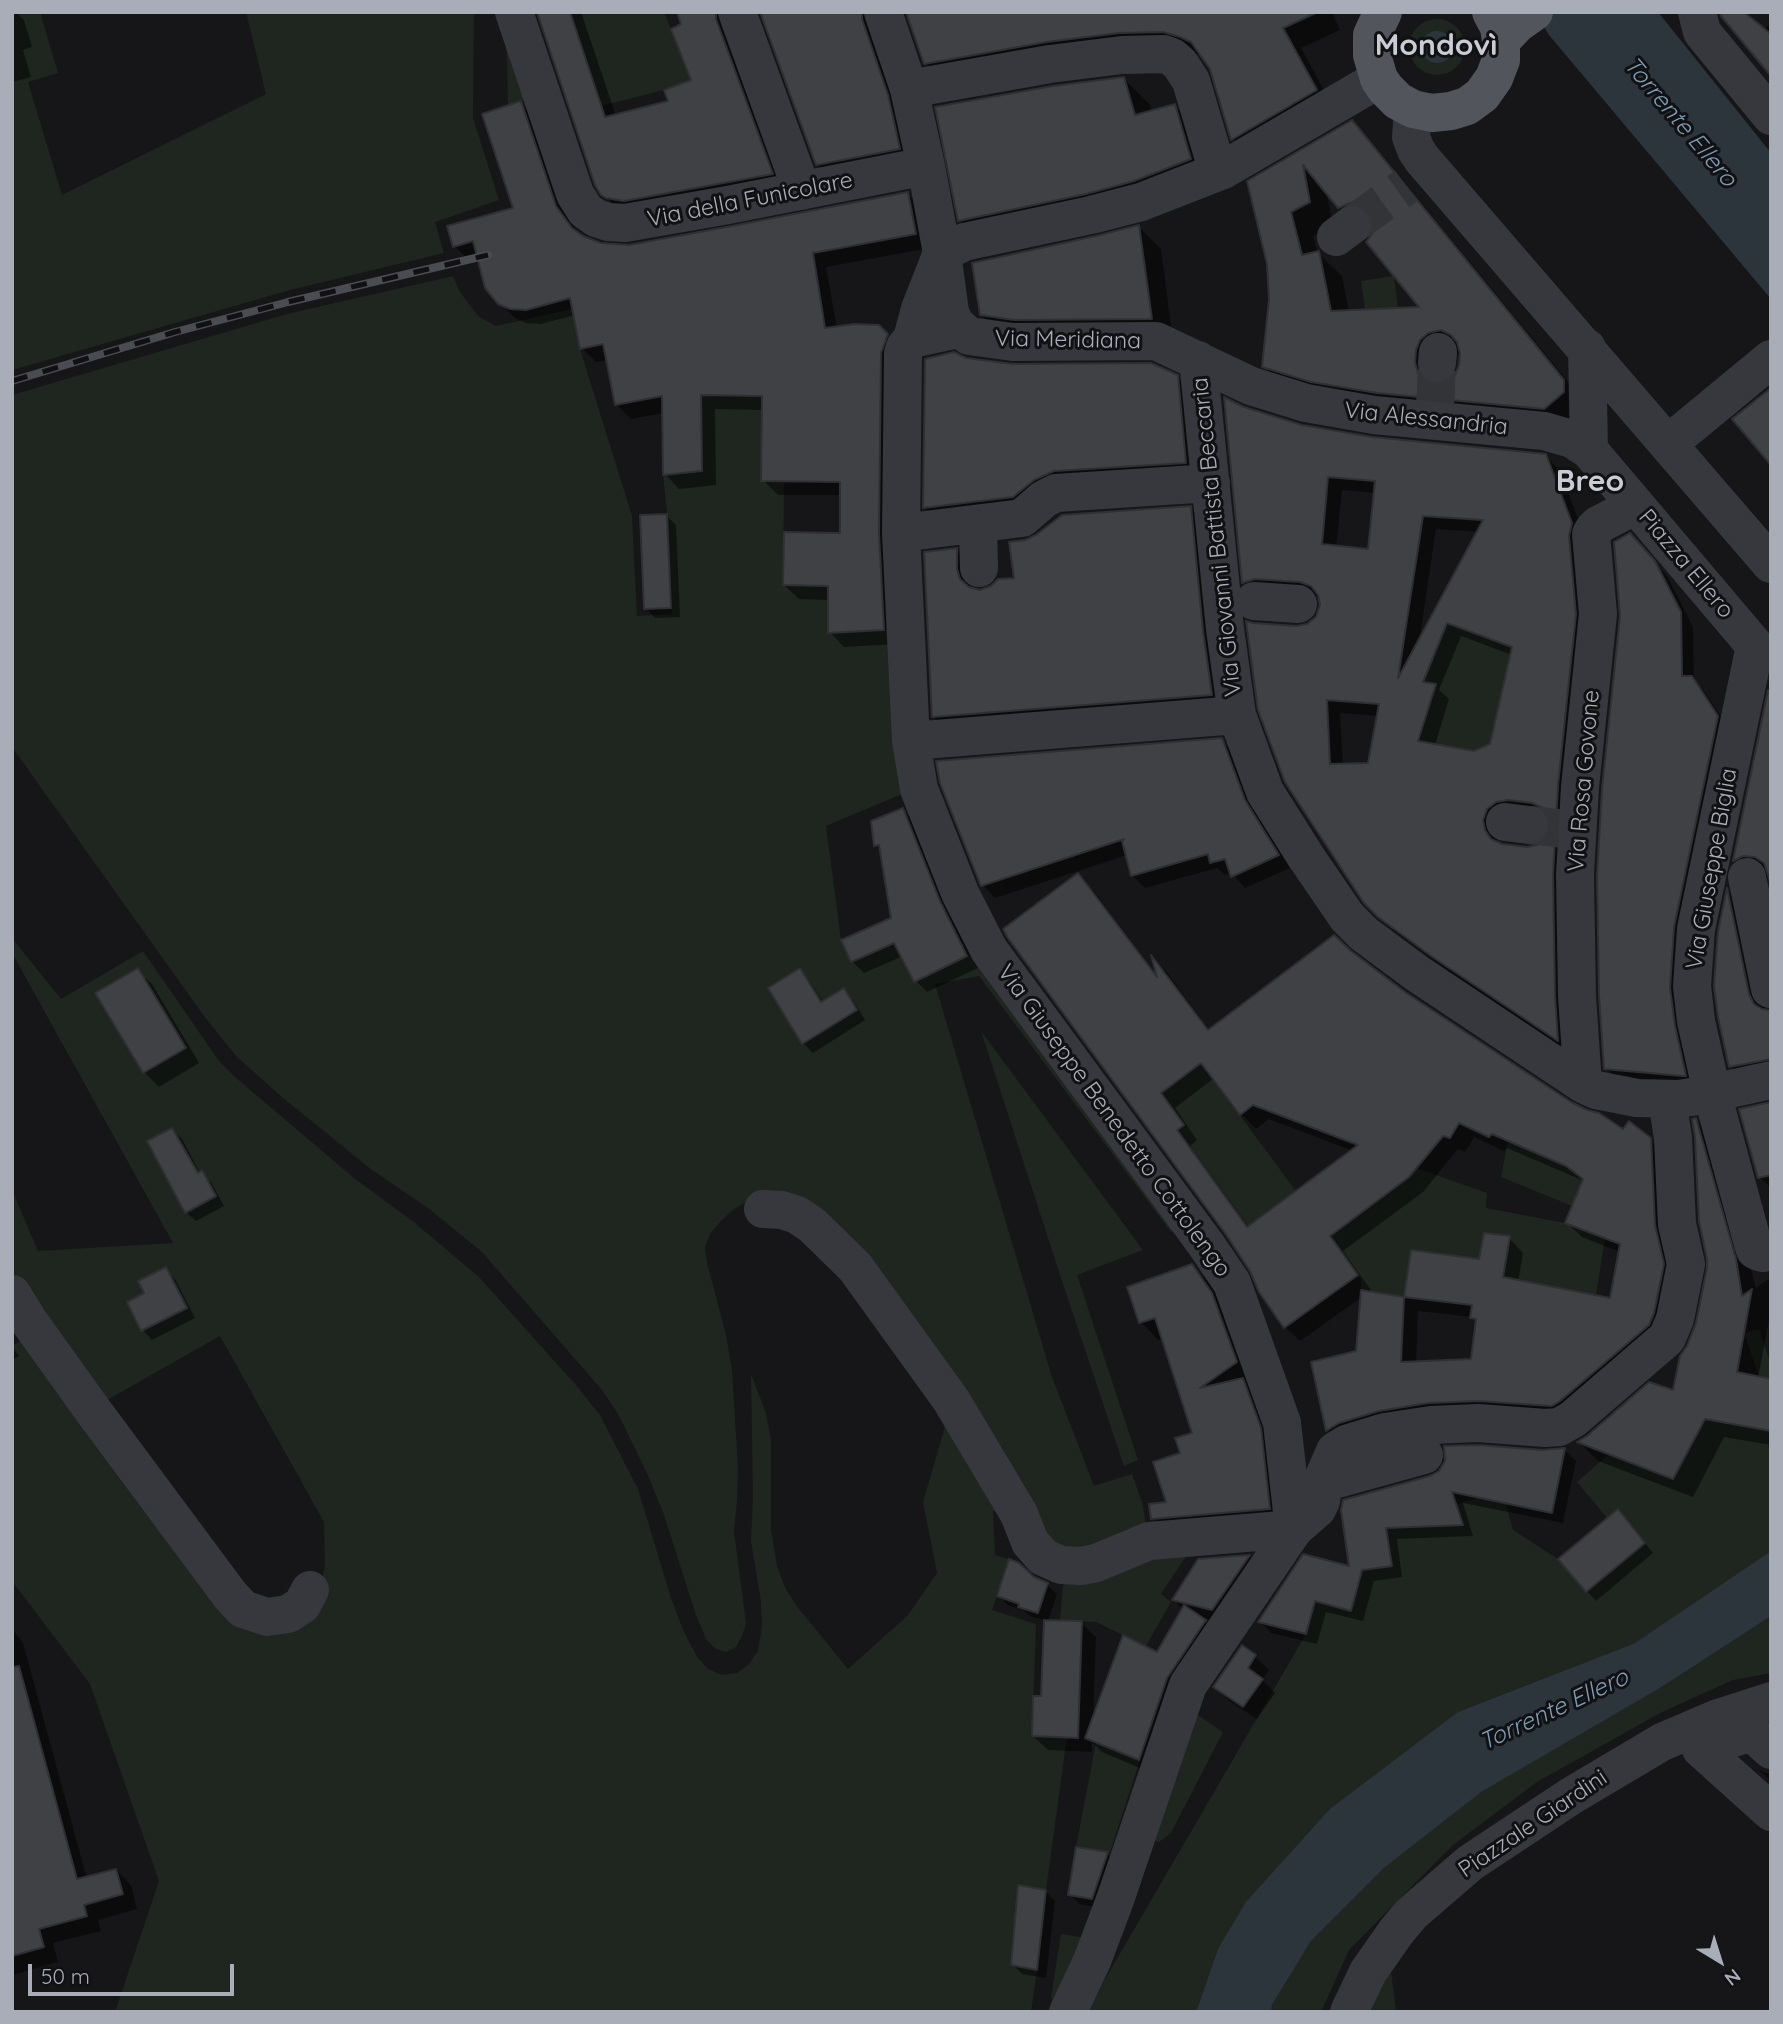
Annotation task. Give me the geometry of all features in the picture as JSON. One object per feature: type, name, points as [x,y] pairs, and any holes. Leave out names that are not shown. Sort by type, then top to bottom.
[{"type":"main road","points":[[1383,12],[1372,35],[1372,55],[1379,79],[1398,101],[1413,109],[1432,113],[1466,106],[1482,94],[1494,78],[1501,61],[1496,27],[1517,24],[1533,13]]},
{"type":"street","name":"Via della Funicolare","points":[[514,12],[575,194],[585,210],[596,218],[625,223],[926,166]]},
{"type":"street","points":[[737,12],[802,191]]},
{"type":"street","points":[[883,12],[909,89],[926,166],[960,243],[950,312],[955,324],[968,333]]},
{"type":"street","points":[[1697,12],[1702,32],[1771,116]]},
{"type":"street","points":[[909,89],[1050,64],[1122,55],[1155,54],[1172,57],[1191,81],[1217,169]]},
{"type":"street","points":[[960,243],[1139,203],[1223,170],[1379,79]]},
{"type":"street","points":[[1413,109],[1411,136],[1416,150],[1418,177],[1587,348],[1771,564]]},
{"type":"street","points":[[1418,177],[1433,134],[1451,111]]},
{"type":"street","name":"Via Giuseppe Benedetto Cottolengo","points":[[960,243],[920,309],[908,346],[901,533],[911,741],[921,796],[960,893],[986,946],[1232,1283],[1282,1423],[1294,1529]]},
{"type":"street","name":"Via Meridiana","points":[[908,346],[968,333],[1013,342],[1156,341],[1261,390]]},
{"type":"street","points":[[1587,348],[1589,450]]},
{"type":"street","points":[[1668,444],[1771,359]]},
{"type":"street","name":"Via Giovanni Battista Beccaria","points":[[1198,360],[1225,629],[1237,715],[1265,792],[1352,923],[1418,974],[1596,1090],[1652,1100],[1689,1098],[1771,1080]]},
{"type":"street","name":"Via Alessandria","points":[[1261,390],[1306,403],[1363,414],[1435,414],[1544,431],[1572,439],[1589,450]]},
{"type":"street","name":"Piazza Ellero","points":[[1589,450],[1763,643]]},
{"type":"street","points":[[901,533],[1022,518],[1044,499],[1056,493],[1211,483]]},
{"type":"street","name":"Via Rosa Govone","points":[[1583,1084],[1576,971],[1575,886],[1544,827],[1580,787],[1598,614],[1591,534],[1598,525],[1636,505]]},
{"type":"street","points":[[978,524],[979,568]]},
{"type":"street","points":[[1254,601],[1298,604]]},
{"type":"street","name":"Via Giuseppe Biglia","points":[[1763,643],[1708,869],[1696,929],[1692,986],[1696,1021],[1712,1093],[1752,1244],[1759,1252],[1771,1250]]},
{"type":"street","points":[[911,741],[1237,715]]},
{"type":"street","points":[[1708,869],[1759,878],[1770,989]]},
{"type":"street","points":[[1068,2012],[1115,1900],[1188,1685],[1294,1529],[1317,1509],[1330,1460],[1338,1448],[1385,1432],[1431,1425],[1478,1423],[1559,1427],[1573,1419],[1662,1343],[1673,1326],[1686,1264],[1677,1224],[1673,1138],[1667,1099]]},
{"type":"street","points":[[763,1209],[782,1210],[797,1215],[812,1225],[855,1267],[951,1400],[1019,1514],[1030,1542],[1043,1556],[1060,1565],[1081,1566],[1096,1563],[1149,1541],[1294,1529]]},
{"type":"street","points":[[12,1294],[94,1412],[243,1609],[267,1618],[288,1614],[302,1605],[310,1590]]},
{"type":"street","points":[[1323,1483],[1424,1455]]},
{"type":"street","name":"Piazzale Giardini","points":[[1349,2012],[1357,1991],[1381,1950],[1411,1914],[1470,1863],[1642,1753],[1692,1728],[1771,1701]]},
{"type":"street","points":[[1642,1753],[1658,1764],[1751,1732],[1771,1750]]},
{"type":"street","points":[[1701,1749],[1771,1812]]},
{"type":"shaded area","points":[[12,12],[40,12],[58,73],[28,82],[62,195],[266,94],[246,12],[474,12],[473,118],[499,200],[435,222],[444,253],[290,290],[12,370]]},
{"type":"shaded area","points":[[570,12],[664,12],[691,80],[664,90],[601,106]]},
{"type":"shaded area","points":[[506,19],[532,98],[508,105]]},
{"type":"shaded area","points":[[1437,19],[1452,24],[1460,32],[1465,47],[1460,62],[1452,70],[1437,75],[1422,70],[1414,62],[1409,47],[1414,32],[1422,24]]},
{"type":"shaded area","points":[[453,276],[460,292],[478,316],[496,326],[572,309],[580,349],[632,516],[637,616],[672,614],[663,475],[702,471],[697,370],[740,396],[762,396],[784,481],[783,585],[828,586],[828,633],[897,629],[909,791],[826,826],[841,940],[851,962],[894,943],[914,981],[979,950],[1178,1229],[1171,1232],[979,976],[935,984],[1052,1377],[1094,1486],[1132,1474],[1143,1505],[1147,1537],[1054,1557],[874,1275],[749,1200],[721,1221],[710,1234],[705,1247],[732,1370],[738,1467],[734,1531],[746,1623],[736,1647],[726,1652],[716,1649],[706,1639],[696,1615],[663,1512],[646,1471],[618,1414],[602,1390],[482,1252],[428,1208],[372,1170],[236,1056],[204,1016],[12,747],[12,395],[287,314]]},
{"type":"shaded area","points":[[1394,276],[1398,308],[1365,309],[1361,281]]},
{"type":"shaded area","points":[[1448,624],[1512,647],[1488,754],[1420,741],[1435,684],[1423,682]]},
{"type":"shaded area","points":[[12,938],[61,999],[143,951],[219,1061],[235,1077],[354,1178],[415,1223],[479,1277],[600,1415],[638,1489],[684,1632],[697,1657],[708,1669],[722,1675],[737,1673],[749,1664],[758,1651],[762,1626],[751,1541],[751,1374],[766,1413],[771,1440],[771,1529],[777,1566],[795,1604],[848,1669],[908,1615],[937,1573],[923,1502],[949,1413],[1008,1509],[993,1511],[995,1555],[1009,1559],[992,1610],[1036,1624],[1032,1736],[1067,1737],[1046,1890],[1018,1885],[1011,1965],[1037,1970],[1031,2012],[115,2012],[159,1881],[90,1684],[12,1581],[12,1346],[24,1338],[222,1608],[321,1588],[325,1564],[324,1522],[220,1336],[100,1404],[12,1278],[12,1190],[38,1251],[173,1243],[12,953]]},
{"type":"shaded area","points":[[981,1031],[1143,1250],[1077,1275],[1138,1460],[1124,1466],[1062,1281]]},
{"type":"shaded area","points":[[1201,1063],[1296,1191],[1247,1227],[1177,1130],[1184,1124],[1161,1093]]},
{"type":"shaded area","points":[[1508,1141],[1569,1168],[1583,1179],[1572,1206],[1501,1177]]},
{"type":"shaded area","points":[[1416,1168],[1487,1193],[1486,1208],[1565,1223],[1605,1238],[1596,1295],[1503,1277],[1509,1237],[1485,1233],[1479,1259],[1411,1250],[1404,1297],[1361,1290],[1361,1280],[1330,1236]]},
{"type":"shaded area","points":[[1759,1329],[1771,1365],[1771,1379],[1759,1376],[1744,1333]]},
{"type":"shaded area","points":[[1705,1419],[1771,1431],[1768,1447],[1771,1446],[1771,1551],[1635,1643],[1458,1712],[1218,1949],[1196,2012],[1089,2012],[1104,1981],[1306,1634],[1315,1601],[1351,1611],[1362,1570],[1392,1566],[1386,1528],[1462,1525],[1456,1505],[1502,1490],[1513,1530],[1558,1559],[1586,1592],[1645,1543],[1618,1510],[1607,1518],[1577,1482],[1609,1454],[1673,1479]]},
{"type":"shaded area","points":[[1195,1543],[1161,1594],[1171,1602],[1146,1646],[1096,1622],[1060,1620],[1063,1586],[1068,1578]]},
{"type":"shaded area","points":[[1771,1616],[1771,1673],[1733,1680],[1662,1712],[1537,1782],[1453,1845],[1349,1950],[1321,2012],[1271,2012],[1272,2005],[1311,1941],[1384,1868],[1480,1792],[1660,1688]]},
{"type":"shaded area","points":[[1193,1712],[1223,1732],[1171,1833],[1159,1842],[1151,1840]]},
{"type":"shaded area","points":[[1096,1742],[1140,1760],[1110,1852],[1076,1847]]},
{"type":"shaded area","points":[[1061,1934],[1087,1938],[1055,2007],[1051,1997]]},
{"type":"shaded area","points":[[1391,1971],[1396,2012],[1371,2012],[1377,1994]]},
{"type":"water","name":"Torrente Ellero","points":[[1535,12],[1658,12],[1771,153],[1771,299],[1549,35]]},
{"type":"water","points":[[1437,31],[1448,36],[1453,47],[1448,58],[1437,63],[1426,58],[1421,47],[1426,36]]},
{"type":"water","name":"Torrente Ellero","points":[[1771,1551],[1771,1616],[1660,1688],[1481,1792],[1384,1868],[1311,1941],[1272,2005],[1271,2012],[1196,2012],[1218,1949],[1246,1902],[1330,1809],[1458,1712],[1635,1643]]},
{"type":"building","points":[[537,12],[570,12],[605,117],[668,101],[664,90],[691,80],[671,29],[681,24],[677,12],[716,12],[716,19],[773,174],[624,201],[601,195],[595,185]]},
{"type":"building","points":[[760,12],[862,12],[888,95],[900,149],[816,165]]},
{"type":"building","points":[[906,12],[1318,12],[1283,28],[1317,90],[1231,140],[1210,69],[1191,42],[1180,37],[1163,32],[1119,33],[1046,42],[924,64]]},
{"type":"building","points":[[1720,12],[1744,12],[1771,34],[1771,76],[1721,16]]},
{"type":"building","points":[[1124,77],[1135,115],[1175,104],[1191,159],[1134,181],[1086,194],[958,221],[935,107],[1053,86]]},
{"type":"building","points":[[521,101],[556,206],[572,228],[601,243],[629,245],[908,192],[916,234],[813,253],[825,328],[854,324],[879,325],[888,334],[881,353],[879,533],[884,630],[828,633],[828,586],[783,585],[784,532],[840,533],[840,482],[761,481],[762,396],[701,395],[702,471],[663,475],[662,396],[615,405],[603,344],[580,349],[570,298],[526,310],[510,309],[498,304],[485,288],[473,241],[453,247],[447,226],[513,208],[482,114]]},
{"type":"building","points":[[1352,120],[1564,380],[1564,392],[1544,409],[1377,393],[1311,382],[1262,367],[1269,299],[1267,264],[1247,181]],"holes":[[[1303,165],[1338,208],[1350,203],[1369,211],[1374,223],[1372,234],[1366,242],[1419,307],[1331,311],[1319,251],[1302,255],[1291,212],[1310,202]],[[1441,330],[1457,342],[1459,365],[1455,375],[1447,382],[1434,385],[1418,373],[1416,350],[1420,340],[1428,333]]]},
{"type":"building","points":[[1139,225],[1152,319],[1014,320],[980,315],[972,263]]},
{"type":"building","points":[[954,352],[966,358],[1013,364],[1151,363],[1178,375],[1186,463],[1054,471],[1034,480],[1013,497],[923,508],[925,359]]},
{"type":"building","points":[[1771,388],[1771,465],[1732,419]]},
{"type":"building","points":[[1224,397],[1244,407],[1302,425],[1372,437],[1546,454],[1572,523],[1569,536],[1576,614],[1558,785],[1553,874],[1558,1041],[1431,956],[1378,917],[1364,903],[1285,782],[1258,710],[1246,621],[1297,626],[1307,624],[1316,617],[1320,605],[1318,595],[1311,586],[1300,582],[1255,579],[1242,583]],"holes":[[[1328,477],[1375,481],[1368,549],[1322,544]],[[1423,516],[1483,520],[1398,678]],[[1447,623],[1512,647],[1490,744],[1474,751],[1418,741],[1436,684],[1423,682]],[[1327,700],[1379,704],[1368,763],[1330,764]],[[1508,800],[1532,803],[1543,808],[1551,827],[1546,839],[1537,845],[1527,847],[1502,844],[1491,839],[1485,830],[1483,820],[1487,809],[1496,802]]]},
{"type":"building","points":[[1191,506],[1212,695],[932,717],[924,552],[957,548],[960,579],[969,587],[980,590],[991,586],[998,579],[1014,578],[1009,542],[1036,535],[1062,515]]},
{"type":"building","points":[[667,514],[671,608],[644,609],[640,515]]},
{"type":"building","points":[[1630,533],[1655,561],[1681,612],[1682,676],[1692,676],[1718,716],[1674,927],[1670,988],[1686,1076],[1604,1069],[1599,995],[1597,875],[1602,789],[1620,616],[1614,542]]},
{"type":"building","points":[[1768,690],[1771,690],[1771,884],[1764,863],[1755,857],[1743,856],[1733,861]]},
{"type":"building","points":[[1222,738],[1245,800],[1279,855],[1231,877],[1225,859],[1210,863],[1208,854],[1131,876],[1122,841],[1124,839],[981,886],[940,783],[936,761]]},
{"type":"building","points":[[903,808],[940,901],[967,956],[914,982],[894,943],[851,962],[841,940],[891,918],[879,845],[874,846],[871,821]]},
{"type":"building","points":[[1078,873],[1157,977],[1151,955],[1208,1030],[1334,935],[1405,992],[1571,1102],[1599,1113],[1623,1129],[1629,1121],[1651,1138],[1655,1225],[1664,1264],[1649,1325],[1552,1406],[1479,1401],[1428,1403],[1379,1411],[1339,1423],[1326,1431],[1311,1362],[1356,1351],[1361,1290],[1404,1297],[1411,1250],[1479,1259],[1484,1233],[1510,1236],[1503,1277],[1610,1298],[1620,1244],[1565,1223],[1583,1179],[1566,1166],[1459,1123],[1450,1138],[1443,1136],[1409,1177],[1330,1236],[1358,1275],[1284,1328],[1259,1292],[1250,1271],[1225,1233],[1003,929]],"holes":[[[1201,1063],[1240,1115],[1253,1105],[1358,1145],[1247,1227],[1177,1130],[1184,1125],[1161,1093]],[[1404,1297],[1472,1305],[1470,1318],[1476,1319],[1471,1359],[1401,1362]]]},
{"type":"building","points":[[1727,888],[1749,994],[1754,1004],[1771,1010],[1771,1059],[1729,1067],[1714,986],[1718,932]]},
{"type":"building","points":[[138,968],[186,1048],[143,1073],[95,993]]},
{"type":"building","points":[[800,968],[821,1002],[844,988],[857,1010],[802,1044],[768,988]]},
{"type":"building","points":[[1771,1102],[1771,1175],[1758,1178],[1739,1109]]},
{"type":"building","points":[[1696,1118],[1736,1259],[1742,1296],[1752,1289],[1737,1372],[1771,1379],[1771,1431],[1705,1419],[1673,1479],[1577,1442],[1649,1382],[1673,1390],[1680,1356],[1696,1323],[1707,1268],[1699,1221],[1692,1119]]},
{"type":"building","points":[[172,1128],[198,1173],[202,1170],[216,1196],[185,1213],[147,1141]]},
{"type":"building","points":[[1192,1264],[1212,1293],[1237,1362],[1200,1388],[1243,1378],[1261,1428],[1270,1509],[1151,1519],[1149,1504],[1166,1502],[1153,1462],[1180,1453],[1175,1438],[1192,1433],[1155,1318],[1139,1323],[1127,1287]]},
{"type":"building","points":[[166,1267],[187,1308],[141,1331],[127,1302],[144,1293],[138,1281]]},
{"type":"building","points":[[1478,1445],[1543,1450],[1565,1448],[1552,1513],[1452,1492],[1463,1525],[1386,1528],[1392,1566],[1362,1570],[1351,1611],[1315,1601],[1306,1634],[1258,1622],[1303,1554],[1349,1566],[1341,1510],[1343,1500],[1430,1476],[1439,1471],[1445,1461],[1444,1446]]},
{"type":"building","points":[[1618,1509],[1645,1543],[1586,1592],[1558,1559]]},
{"type":"building","points":[[1250,1555],[1212,1610],[1172,1600],[1198,1559]]},
{"type":"building","points":[[1009,1559],[1019,1563],[1034,1577],[1048,1583],[1038,1613],[1018,1607],[1019,1604],[997,1596]]},
{"type":"building","points":[[1184,1605],[1206,1620],[1167,1678],[1139,1760],[1085,1738],[1123,1635],[1157,1652]]},
{"type":"building","points":[[1044,1620],[1082,1621],[1078,1738],[1032,1736],[1033,1696],[1041,1696]]},
{"type":"building","points":[[1242,1645],[1256,1655],[1248,1668],[1263,1679],[1243,1707],[1213,1687]]},
{"type":"building","points":[[19,1666],[77,1879],[116,1869],[123,1894],[84,1905],[87,1916],[39,1929],[44,1947],[12,1956],[12,1667]]},
{"type":"building","points":[[1076,1847],[1108,1852],[1092,1899],[1068,1895]]},
{"type":"building","points":[[1018,1885],[1046,1890],[1037,1970],[1011,1965]]},
{"type":"tunnel","points":[[1352,225],[1406,186]]},
{"type":"tunnel","points":[[1435,408],[1437,363]]},
{"type":"tunnel","points":[[1529,825],[1566,829]]},
{"type":"railway","points":[[12,381],[175,332],[288,302],[488,255]]},
{"type":"district","name":"Mondovì","points":[[1436,46]]},
{"type":"district","name":"Breo","points":[[1590,482]]}]
